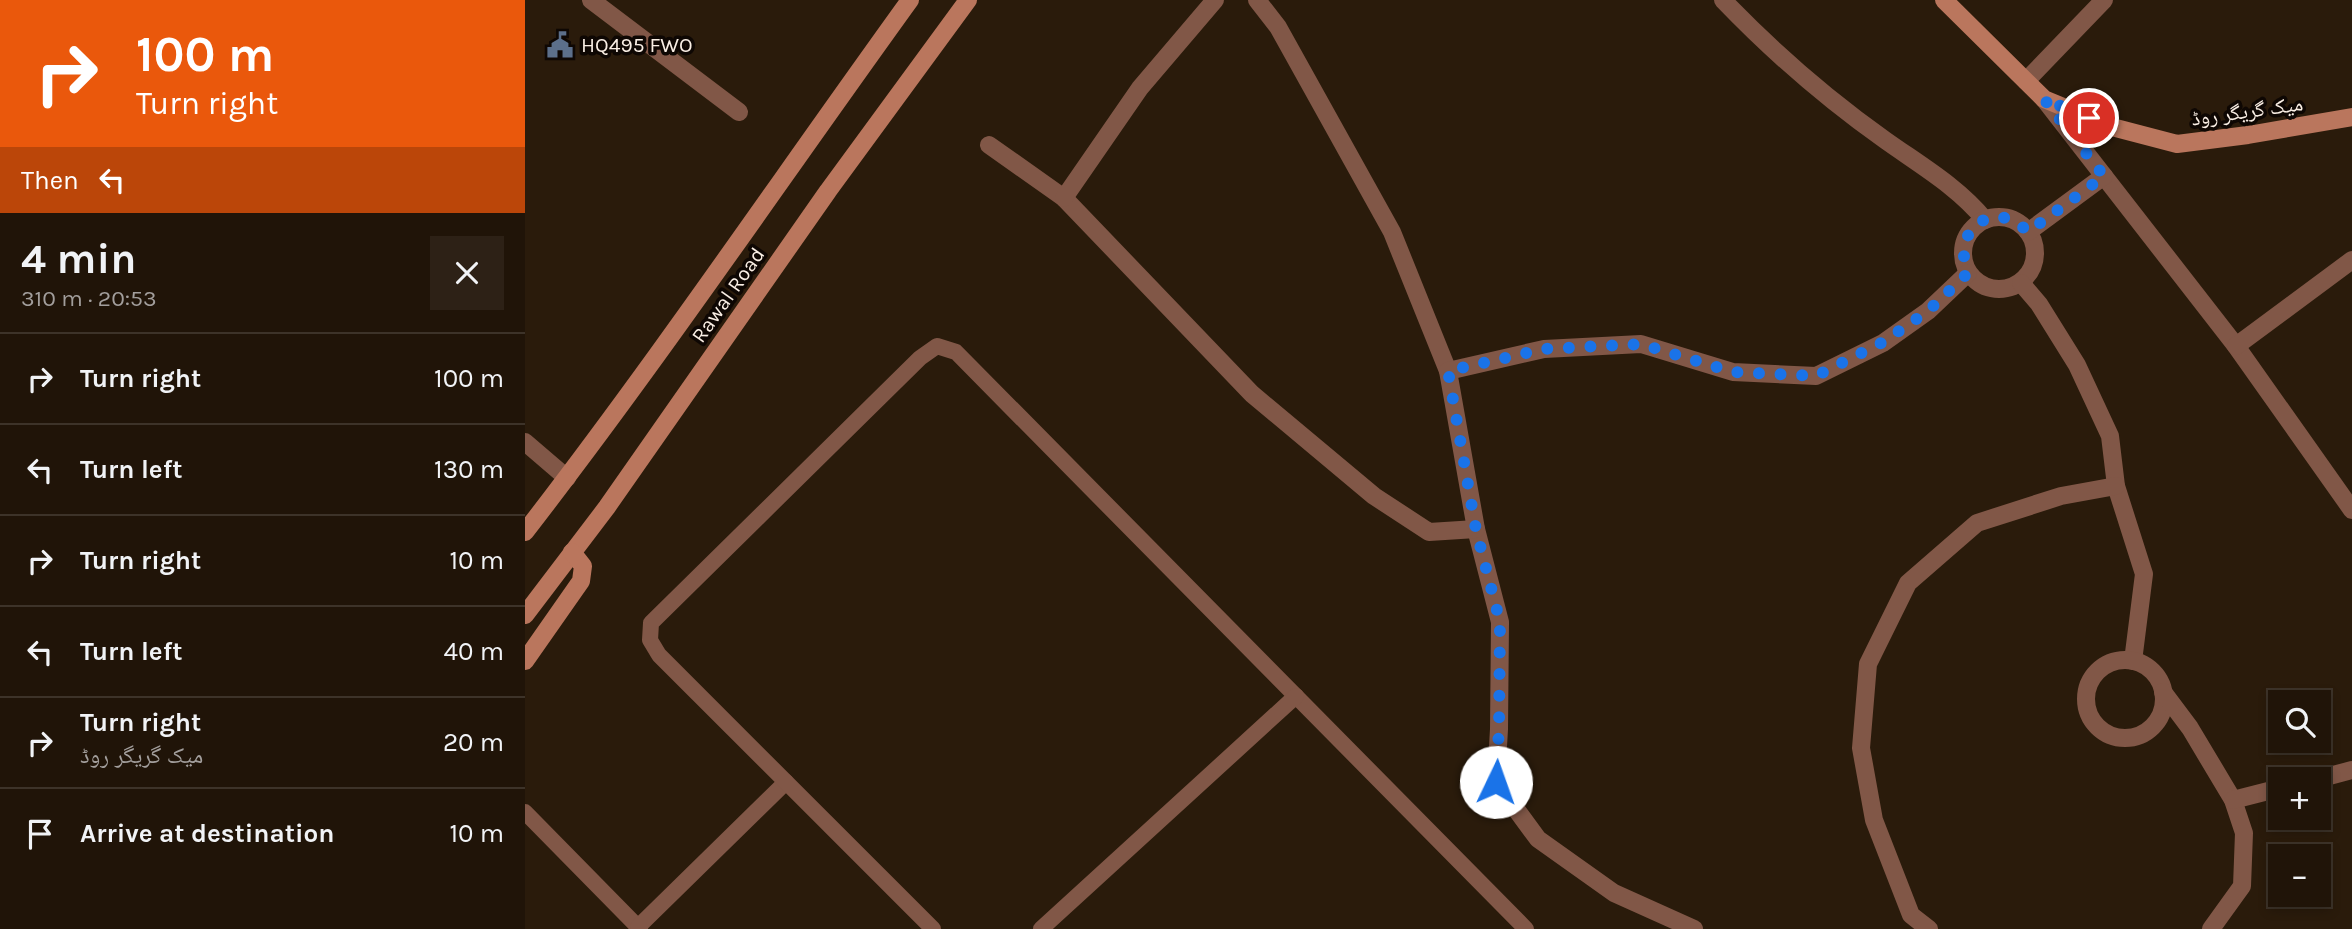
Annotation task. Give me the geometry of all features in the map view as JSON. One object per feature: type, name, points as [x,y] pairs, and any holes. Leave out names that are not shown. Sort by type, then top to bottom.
[{"type":"main road","name":"Rawal Road","points":[[525,532],[643,376],[911,0]]},
{"type":"main road","name":"Rawal Road","points":[[525,615],[607,507],[828,191],[968,0]]},
{"type":"main road","name":"میک گریگر روڈ","points":[[1944,0],[2044,99],[2112,127],[2176,144],[2352,117]]},
{"type":"main road","points":[[525,661],[581,581],[583,566],[572,552]]},
{"type":"street","points":[[591,0],[739,113]]},
{"type":"street","points":[[1064,198],[1140,88],[1215,0]]},
{"type":"street","points":[[1257,0],[1278,27],[1392,232],[1448,371],[1476,530],[1500,622],[1496,782],[1538,839],[1614,893],[1694,929]]},
{"type":"street","points":[[1723,0],[1807,80],[1884,139],[1954,187],[1985,219]]},
{"type":"street","points":[[2026,81],[2104,0]]},
{"type":"street","points":[[2044,99],[2236,346],[2352,510]]},
{"type":"street","points":[[989,145],[1064,198],[1252,394],[1374,496],[1429,532],[1476,530]]},
{"type":"street","points":[[2028,232],[2104,176]]},
{"type":"street","points":[[2009,218],[2020,223],[2034,242],[2034,265],[2021,283],[2010,289],[1987,288],[1976,282],[1963,261],[1962,248],[1966,236],[1974,226],[1985,219],[2009,218]]},
{"type":"street","points":[[2236,346],[2352,260]]},
{"type":"street","points":[[1448,371],[1544,349],[1641,344],[1733,372],[1816,376],[1883,342],[1928,311],[1968,273]]},
{"type":"street","points":[[2021,283],[2039,304],[2070,355],[2110,436],[2116,486],[2144,574],[2133,660]]},
{"type":"street","points":[[525,442],[567,478]]},
{"type":"street","points":[[1929,929],[1906,922],[1874,820],[1861,748],[1868,664],[1908,583],[1977,523],[2061,496],[2116,486]]},
{"type":"street","points":[[2164,692],[2159,718],[2151,728],[2126,738],[2113,736],[2102,730],[2092,720],[2087,708],[2089,682],[2097,671],[2108,663],[2133,660],[2153,672],[2190,727],[2233,800],[2244,833],[2242,886],[2211,929]]},
{"type":"street","points":[[2331,776],[2352,770]]},
{"type":"street","points":[[2233,800],[2268,791]]},
{"type":"lane","points":[[933,929],[659,655],[650,640],[652,623],[920,358],[937,346],[956,352],[1526,929]]},
{"type":"lane","points":[[1041,929],[1296,696]]},
{"type":"lane","points":[[525,812],[639,928],[786,782]]},
{"type":"place","name":"HQ495 FWO","points":[[560,45]]},
{"type":"route","points":[[1496,782],[1500,622],[1476,530],[1448,371],[1544,349],[1641,344],[1733,372],[1816,376],[1883,342],[1928,311],[1968,273],[1962,248],[1966,236],[1974,226],[1985,219],[2009,218],[2020,223],[2028,232],[2104,176],[2044,99],[2089,118]]}]
